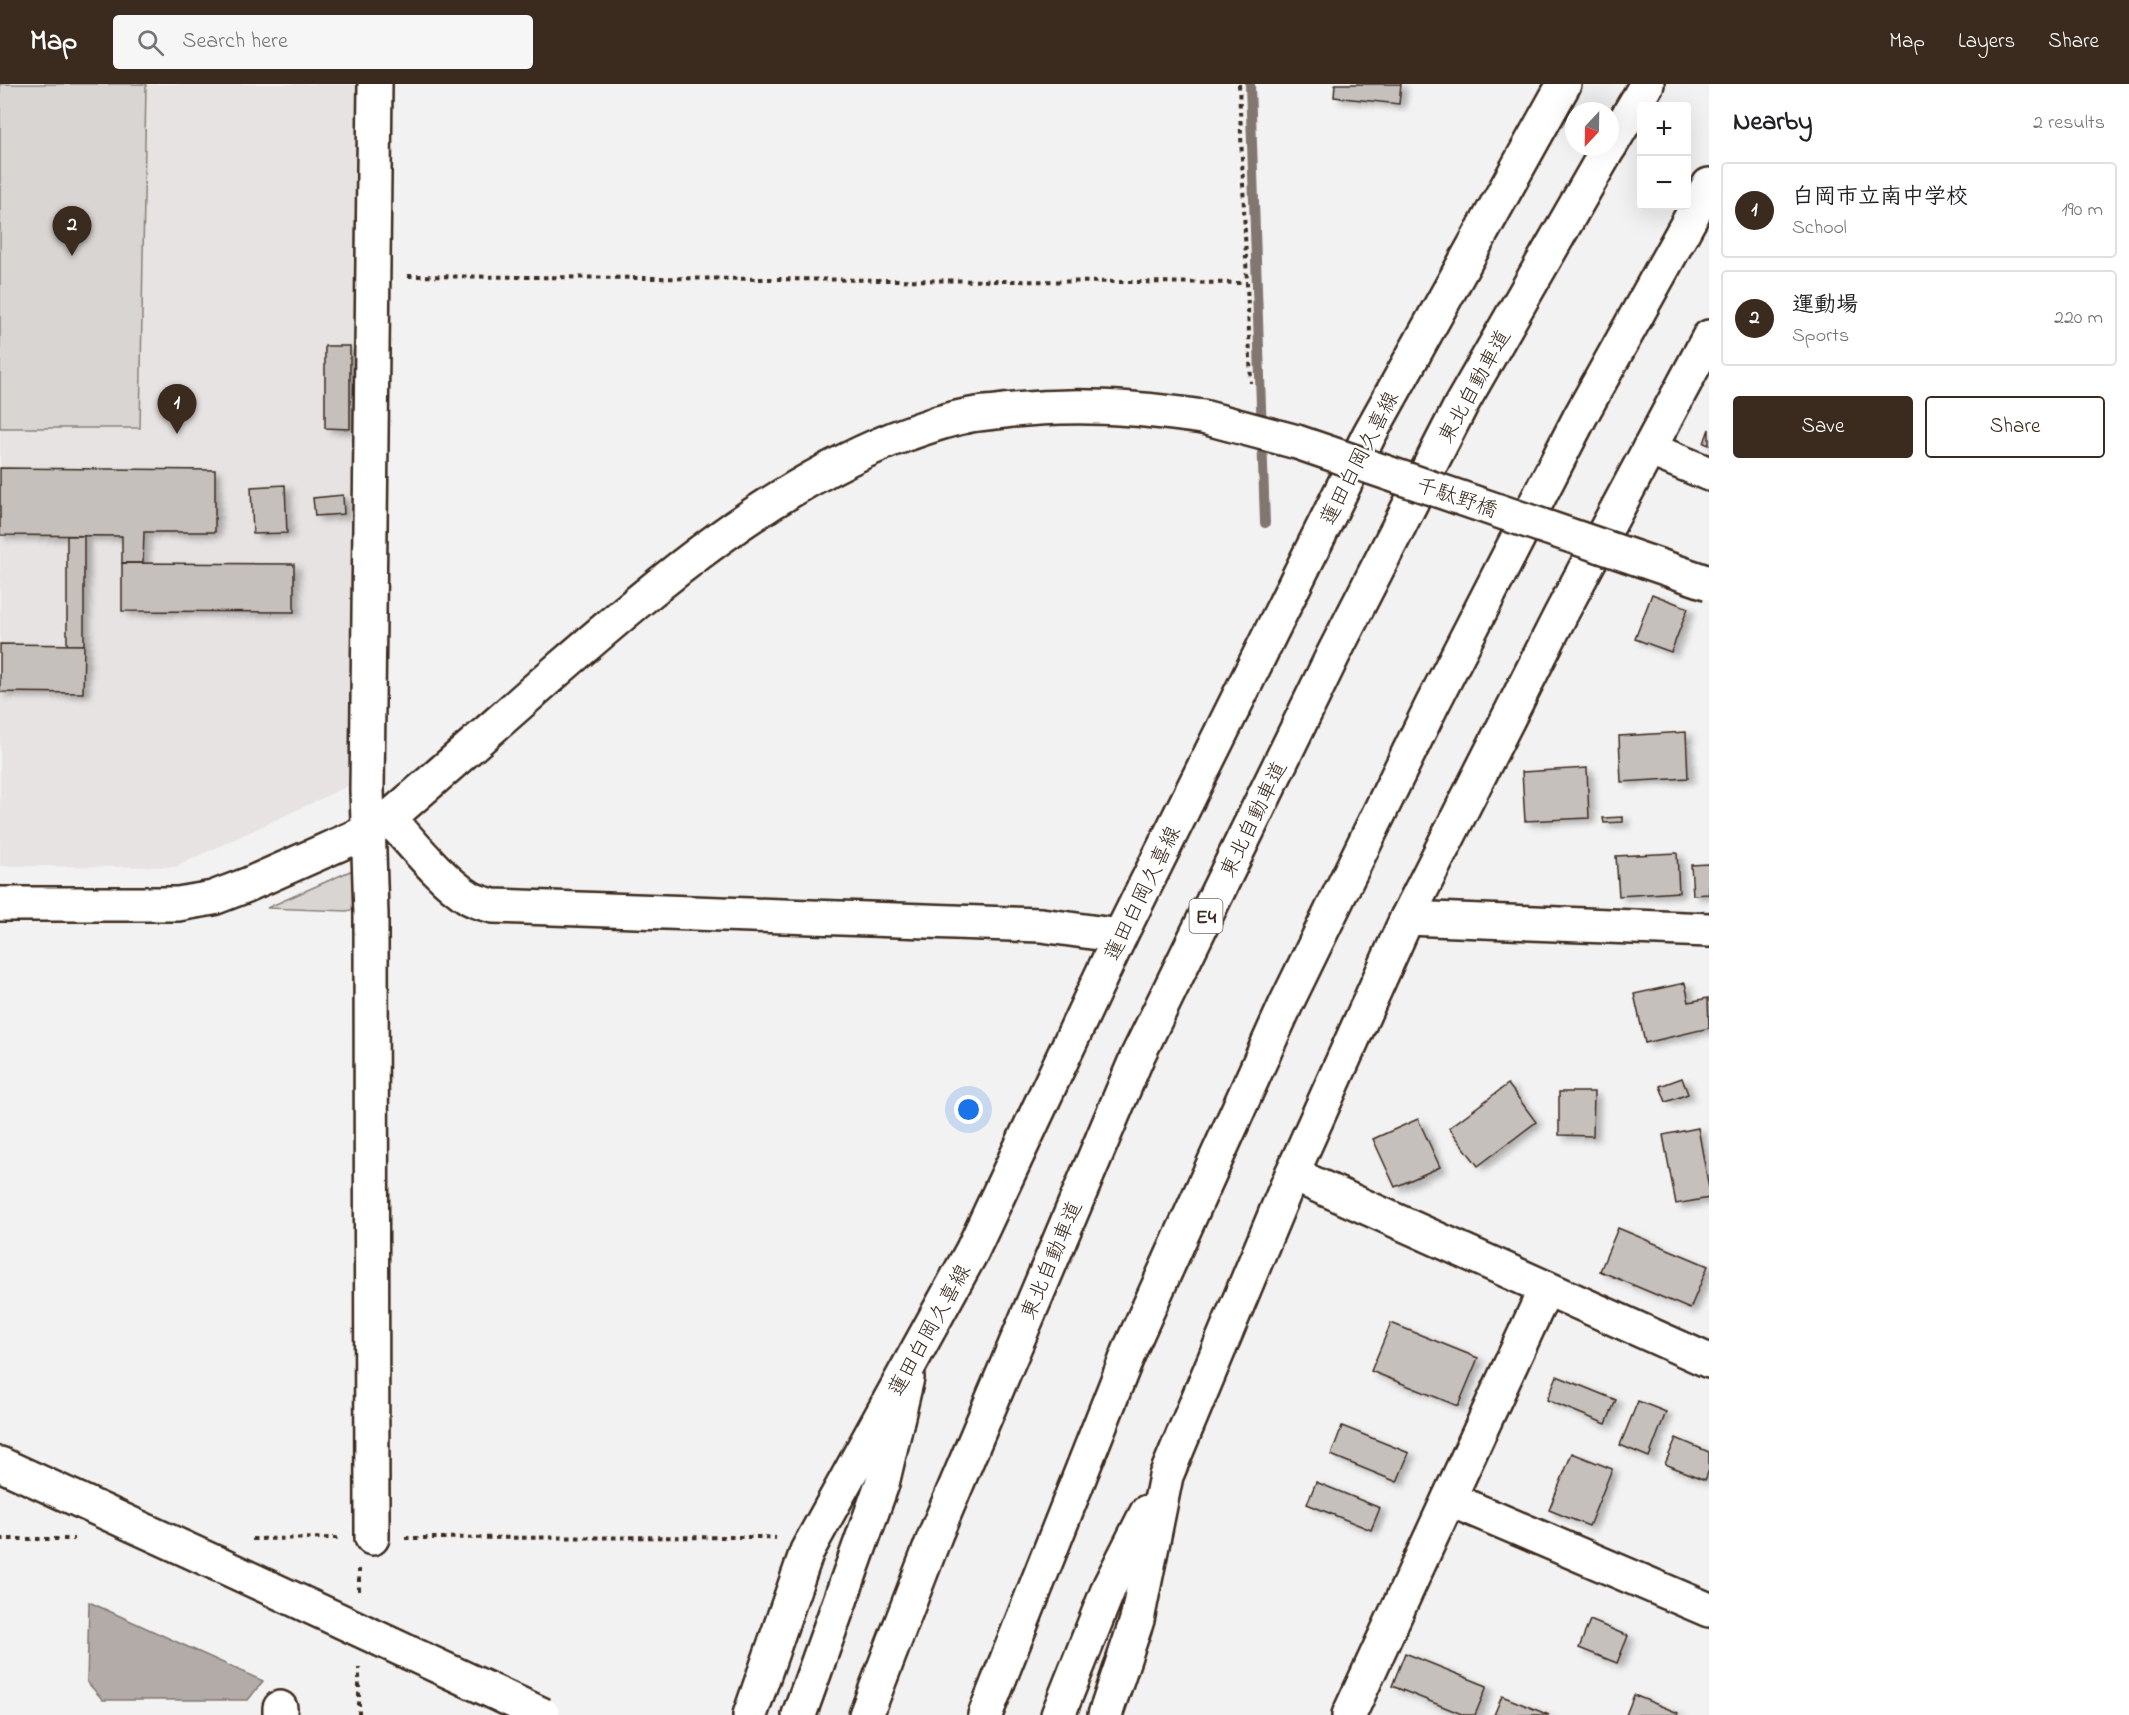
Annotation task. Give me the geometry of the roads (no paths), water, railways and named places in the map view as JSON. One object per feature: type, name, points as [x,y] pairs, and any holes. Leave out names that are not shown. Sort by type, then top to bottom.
[{"type":"main road","points":[[372,1538],[379,824],[367,790],[375,84]]},
{"type":"main road","name":"蓮田白岡久喜線","points":[[750,1715],[807,1551],[972,1251],[1120,936],[1370,435],[1564,84]]},
{"type":"main road","name":"東北自動車道","points":[[1619,131],[1647,84]]},
{"type":"main road","name":"東北自動車道","points":[[866,1715],[936,1533],[1138,1055],[1333,656],[1461,405],[1604,156]]},
{"type":"main road","points":[[986,1715],[1131,1347],[1286,1004],[1432,705],[1575,427],[1709,185]]},
{"type":"main road","points":[[1058,1715],[1110,1585],[1166,1476],[1292,1174],[1407,918],[1561,614],[1709,338]]},
{"type":"main road","name":"千駄野橋","points":[[0,904],[178,904],[213,898],[247,885],[379,824],[620,616],[740,523],[840,462],[917,430],[977,414],[1031,408],[1087,406],[1141,409],[1203,417],[1296,442],[1709,583]]},
{"type":"main road","points":[[1649,449],[1709,474]]},
{"type":"main road","points":[[379,824],[420,853],[472,900],[493,906],[1041,925],[1120,936]]},
{"type":"main road","points":[[1407,918],[1709,930]]},
{"type":"main road","points":[[1292,1174],[1709,1361]]},
{"type":"main road","points":[[1354,1713],[1546,1288]]},
{"type":"main road","points":[[799,1715],[882,1484],[909,1368]]},
{"type":"main road","points":[[0,1464],[543,1715]]},
{"type":"main road","points":[[1105,1715],[1137,1620],[1166,1476]]},
{"type":"main road","points":[[1449,1499],[1709,1610]]},
{"type":"waterway","points":[[1250,84],[1265,523]]},
{"type":"place","name":"運動場","points":[[72,256]]},
{"type":"place","name":"白岡市立南中学校","points":[[177,434]]}]
